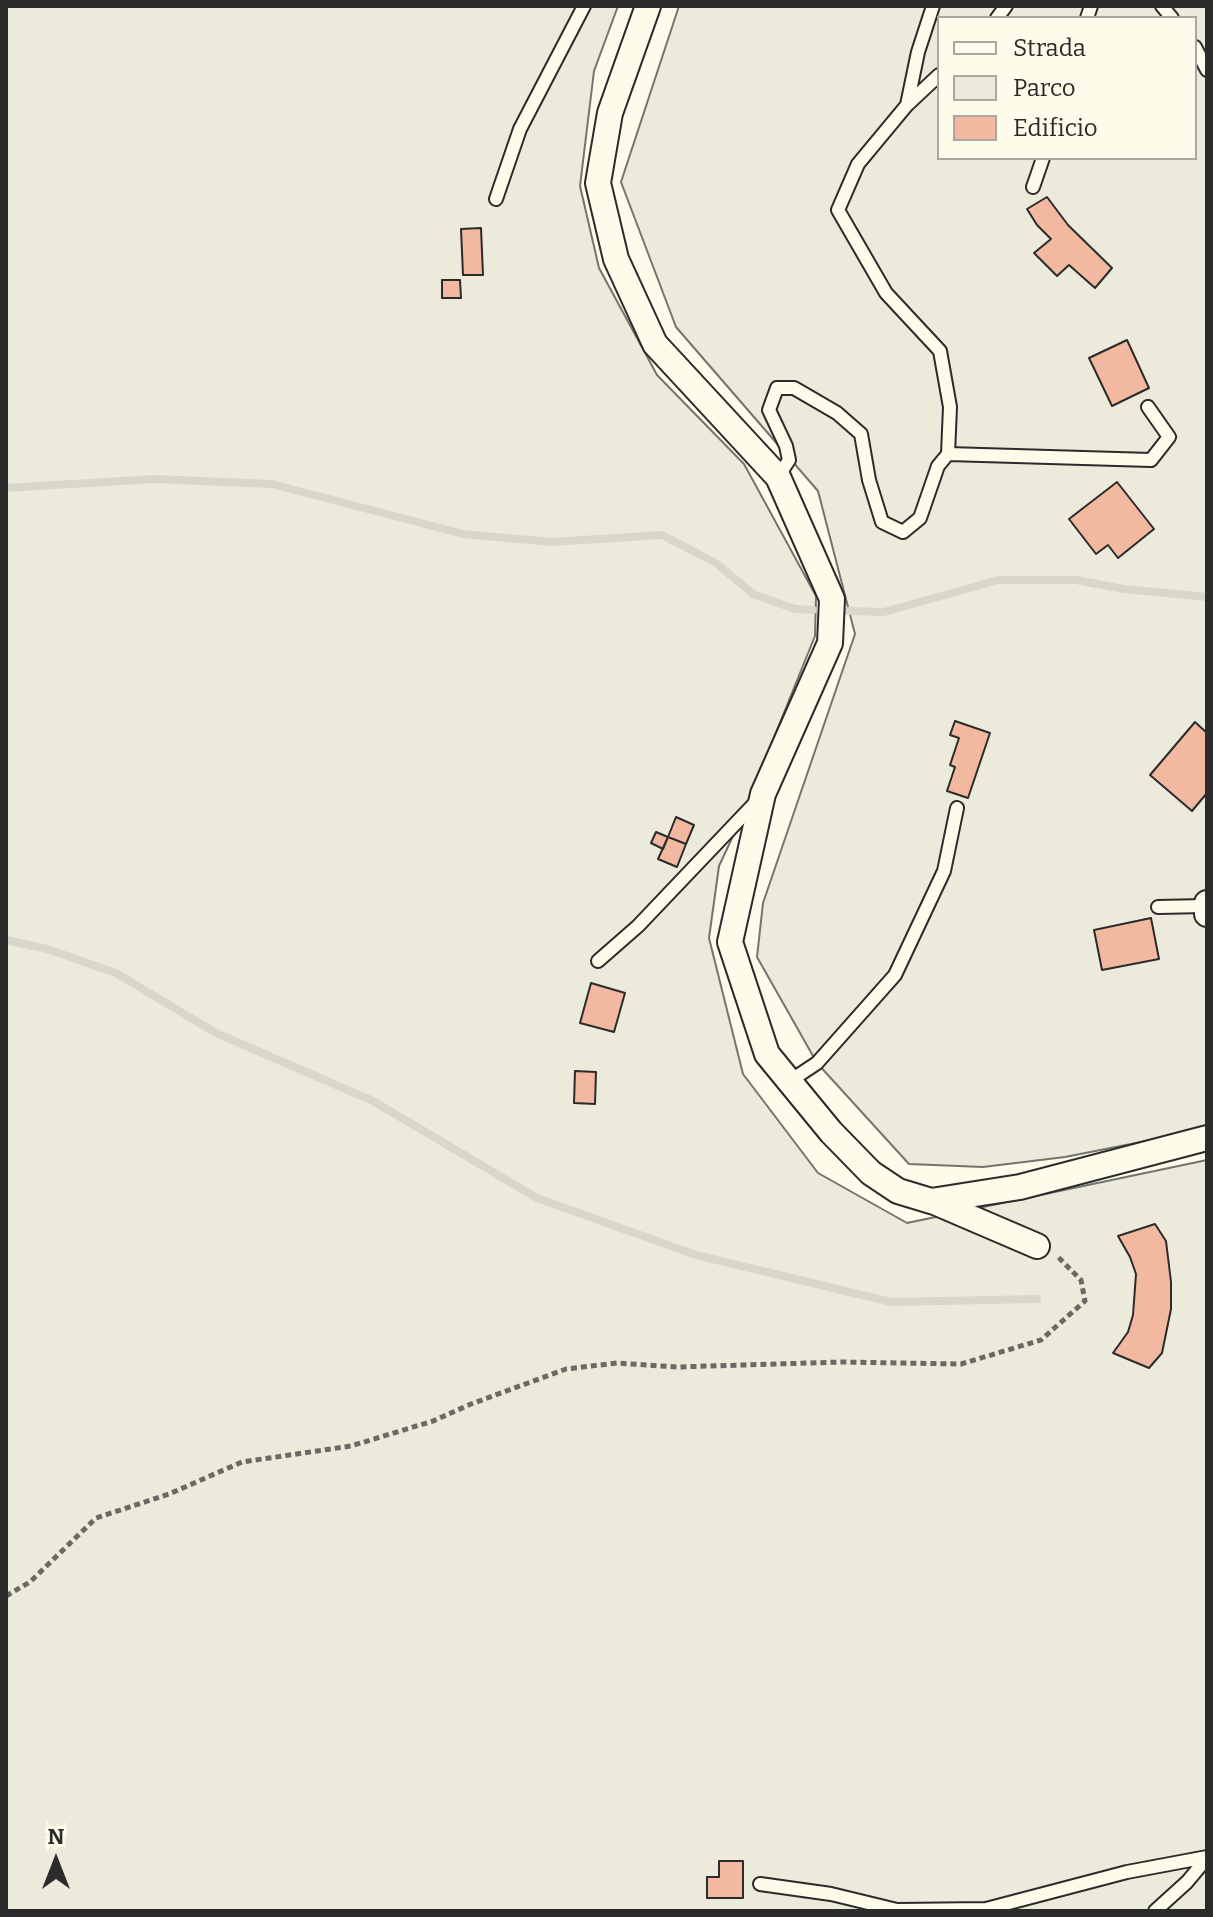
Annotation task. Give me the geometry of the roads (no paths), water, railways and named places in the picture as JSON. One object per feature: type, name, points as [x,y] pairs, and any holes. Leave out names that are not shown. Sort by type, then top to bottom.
[{"type":"street","points":[[648,6],[610,113],[598,183],[616,259],[655,344],[778,477],[832,599],[830,643],[763,794],[730,942],[767,1054],[831,1132],[871,1173],[898,1191],[931,1201],[1037,1246]]},
{"type":"street","points":[[931,1201],[1020,1187],[1207,1138]]},
{"type":"lane","points":[[496,199],[520,129],[584,6]]},
{"type":"lane","points":[[907,105],[918,52],[933,6]]},
{"type":"lane","points":[[1197,51],[1207,70]]},
{"type":"lane","points":[[778,477],[789,460],[786,446],[769,410],[777,388],[794,388],[837,413],[861,434],[869,480],[882,522],[903,532],[920,518],[938,466],[948,454],[950,407],[940,351],[886,293],[838,210],[858,164],[907,105],[937,77]]},
{"type":"lane","points":[[1033,187],[1042,160]]},
{"type":"lane","points":[[948,454],[1151,460],[1169,437],[1148,407]]},
{"type":"lane","points":[[598,961],[638,926],[763,794]]},
{"type":"lane","points":[[790,1081],[817,1063],[895,975],[944,871],[957,808]]},
{"type":"lane","points":[[1158,907],[1206,908]]},
{"type":"lane","points":[[760,1884],[831,1894],[897,1910],[986,1909],[1127,1872],[1207,1858]]},
{"type":"lane","points":[[1155,1911],[1187,1882],[1207,1858]]},
{"type":"waterway","points":[[6,488],[154,479],[272,484],[463,534],[552,542],[662,535],[716,563],[753,594],[795,609],[813,610]]},
{"type":"waterway","points":[[848,611],[884,612],[998,580],[1076,580],[1124,589],[1207,597]]},
{"type":"waterway","points":[[6,940],[47,949],[116,973],[216,1033],[373,1101],[537,1198],[696,1255],[891,1302],[1037,1299]]}]
